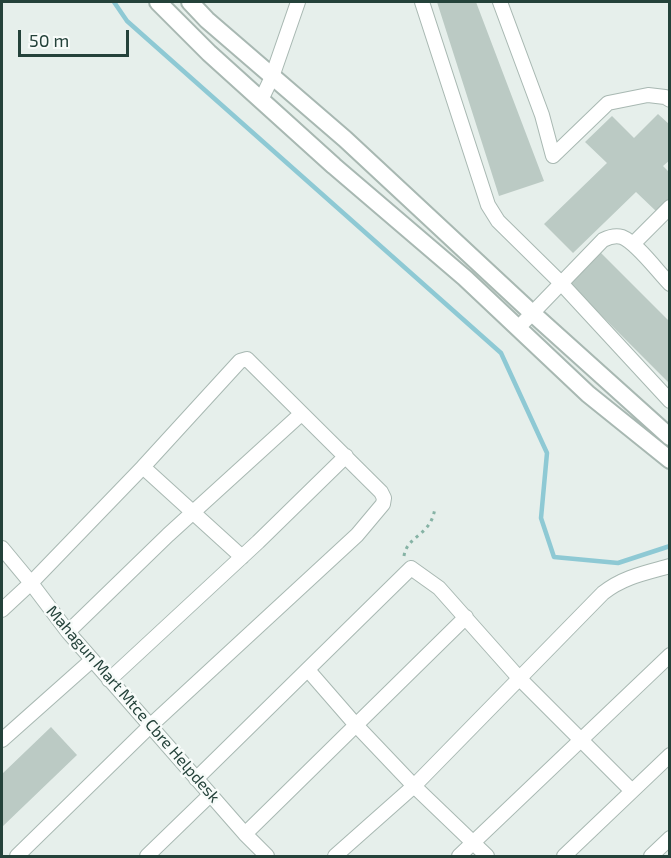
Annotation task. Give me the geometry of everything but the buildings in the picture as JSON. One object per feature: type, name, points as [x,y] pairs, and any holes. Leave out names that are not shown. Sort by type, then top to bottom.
[{"type":"street","points":[[158,2],[334,166],[465,278],[588,393],[669,460]]},
{"type":"street","points":[[189,2],[345,139],[669,437]]},
{"type":"street","points":[[261,100],[272,76],[297,2]]},
{"type":"street","points":[[422,2],[488,205],[498,221],[560,282],[669,401]]},
{"type":"street","points":[[500,2],[542,115],[553,156],[608,103],[648,94],[669,100]]},
{"type":"street","points":[[633,244],[669,207]]},
{"type":"street","points":[[518,327],[603,240],[612,236],[621,237],[633,244],[669,284]]},
{"type":"street","points":[[2,610],[143,467],[240,361],[247,360],[346,456],[381,492],[384,498],[383,504],[357,535],[150,726],[17,856]]},
{"type":"street","points":[[68,632],[301,414]]},
{"type":"street","points":[[109,680],[242,557],[346,456]]},
{"type":"street","points":[[143,467],[242,557]]},
{"type":"street","name":"Mahagun Mart Mtce Cbre Helpdesk","points":[[2,548],[109,680],[267,856]]},
{"type":"street","points":[[335,856],[414,786],[603,593],[615,583],[669,566]]},
{"type":"street","points":[[196,779],[411,568],[439,588],[519,678],[632,791]]},
{"type":"street","points":[[245,834],[466,617]]},
{"type":"street","points":[[459,856],[669,655]]},
{"type":"street","points":[[2,740],[92,660]]},
{"type":"street","points":[[308,670],[414,786],[487,856]]},
{"type":"street","points":[[564,856],[669,755]]},
{"type":"street","points":[[147,856],[210,795]]},
{"type":"street","points":[[651,856],[669,838]]},
{"type":"path","points":[[411,568],[404,560],[405,551],[408,545],[430,525],[435,507]]},
{"type":"waterway","points":[[114,2],[127,21],[501,353],[547,453],[541,518],[554,557],[618,563],[670,546]]}]
